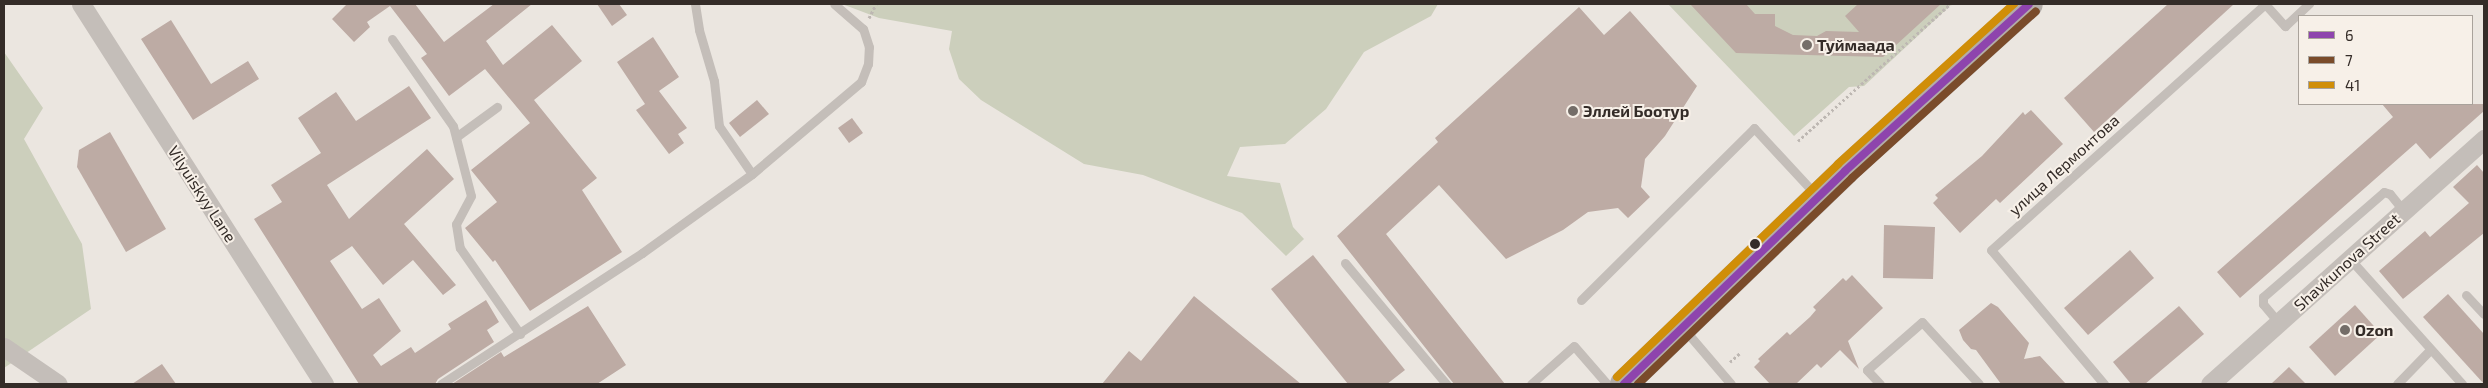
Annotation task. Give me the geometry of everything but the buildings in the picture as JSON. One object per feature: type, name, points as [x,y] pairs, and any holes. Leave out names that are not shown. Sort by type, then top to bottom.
[{"type":"main road","points":[[1624,384],[1818,197],[2028,4]]},
{"type":"street","name":"Vilyuiskyy Lane","points":[[81,4],[324,384]]},
{"type":"street","name":"Shavkunova Street","points":[[2210,384],[2484,139]]},
{"type":"street","points":[[4,347],[58,384]]},
{"type":"lane","points":[[695,4],[703,47],[714,81],[719,126],[752,174]]},
{"type":"lane","points":[[441,384],[642,253],[752,174],[861,82],[868,64],[869,47],[863,29],[834,4]]},
{"type":"lane","name":"улица Лермонтова","points":[[2104,384],[1991,250],[2265,4],[2285,26],[2309,4]]},
{"type":"lane","points":[[392,39],[453,126],[471,199],[458,217],[459,245],[520,334]]},
{"type":"lane","points":[[456,137],[497,107]]},
{"type":"lane","points":[[1581,300],[1754,128],[1818,197]]},
{"type":"lane","points":[[2279,323],[2263,304],[2264,297],[2384,192],[2390,194],[2404,211]]},
{"type":"lane","points":[[2350,259],[2462,384]]},
{"type":"lane","points":[[1345,263],[1446,384]]},
{"type":"lane","points":[[2466,295],[2484,314]]},
{"type":"lane","points":[[1880,384],[1867,370],[1922,322],[1979,384]]},
{"type":"lane","points":[[1684,328],[1731,384]]},
{"type":"lane","points":[[1531,384],[1574,346],[1607,384]]},
{"type":"lane","points":[[2397,384],[2430,350]]},
{"type":"path","points":[[1798,141],[1950,4]]},
{"type":"green space","points":[[842,4],[1438,4],[1431,16],[1364,52],[1326,109],[1285,144],[1240,147],[1227,176],[1280,183],[1293,227],[1304,239],[1286,256],[1242,213],[1143,175],[1084,164],[981,100],[959,79],[949,49],[952,31],[879,18]]},
{"type":"green space","name":"Туймаада","points":[[1668,4],[1952,4],[1864,86],[1849,87],[1794,136]]},
{"type":"green space","points":[[4,52],[43,108],[24,139],[82,244],[91,309],[4,368]]},
{"type":"transit line","name":"41","points":[[1617,377],[1838,164],[2014,4]]},
{"type":"transit line","name":"6","points":[[1624,384],[1845,171],[2029,4]]},
{"type":"transit line","name":"7","points":[[1638,384],[1852,178],[2036,11]]},
{"type":"place","name":"Туймаада","points":[[1807,45]]},
{"type":"place","name":"Эллей Боотур","points":[[1573,111]]},
{"type":"place","name":"Ozon","points":[[2345,330]]}]
